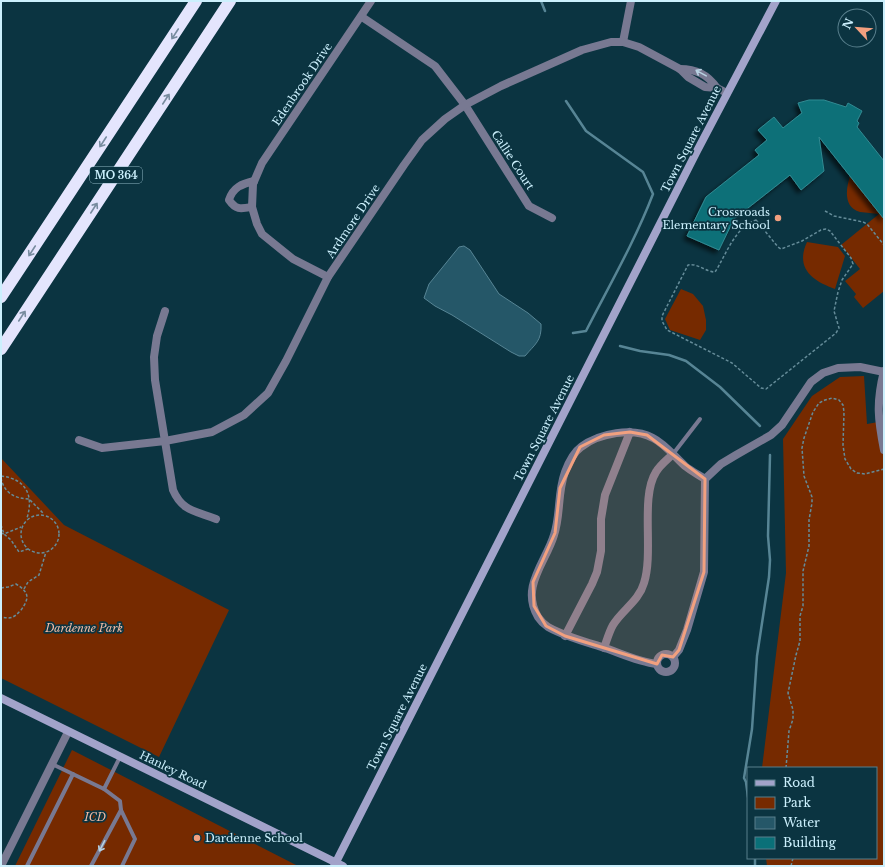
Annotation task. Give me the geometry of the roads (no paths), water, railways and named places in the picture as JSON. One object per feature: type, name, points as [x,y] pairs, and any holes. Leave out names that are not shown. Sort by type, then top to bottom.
[{"type":"highway","name":"MO 364","points":[[1,297],[196,1]]},
{"type":"highway","name":"MO 364","points":[[1,349],[230,1]]},
{"type":"main road","name":"Town Square Avenue","points":[[338,865],[726,93],[776,1]]},
{"type":"main road","name":"Hanley Road","points":[[1,698],[338,865]]},
{"type":"street","name":"Edenbrook Drive","points":[[328,277],[293,259],[262,234],[257,224],[252,207],[254,181],[262,163],[362,17],[371,1]]},
{"type":"street","points":[[623,42],[631,1]]},
{"type":"street","name":"Callie Court","points":[[362,17],[435,66],[465,105],[529,206],[552,218]]},
{"type":"street","name":"Ardmore Drive","points":[[79,440],[102,448],[165,441],[212,432],[244,415],[268,393],[286,362],[328,277],[404,165],[422,140],[445,119],[465,105],[502,86],[582,50],[611,42],[623,42],[639,47],[680,69],[688,77],[705,87],[716,88],[726,93]]},
{"type":"street","points":[[252,207],[240,209],[234,206],[229,200],[235,188],[254,181]]},
{"type":"street","points":[[165,311],[157,336],[154,357],[155,380],[172,490],[176,498],[184,507],[216,519]]},
{"type":"street","points":[[673,657],[679,650],[687,630],[704,572],[705,479],[721,464],[771,435],[782,425],[811,382],[823,373],[838,368],[860,367],[884,372],[878,398],[878,422],[884,450]]},
{"type":"street","points":[[657,664],[662,655],[668,654],[675,660],[675,665],[670,672],[661,671],[657,664],[565,636],[546,626],[538,617],[534,606],[532,594],[533,582],[555,533],[560,488],[565,471],[580,447],[591,440],[604,435],[630,432],[647,435],[654,438],[686,466],[705,479]]},
{"type":"street","points":[[565,636],[597,572],[601,551],[601,519],[605,495],[630,432]]},
{"type":"street","points":[[604,648],[614,625],[644,585],[648,545],[649,496],[656,471],[673,454]]},
{"type":"street","points":[[1,866],[68,732]]},
{"type":"lane","points":[[673,454],[700,420]]},
{"type":"lane","points":[[104,789],[120,757]]},
{"type":"lane","points":[[52,764],[104,789],[120,800],[121,810],[135,839],[122,866]]},
{"type":"lane","points":[[27,866],[73,774]]},
{"type":"lane","points":[[91,866],[121,810]]},
{"type":"water","points":[[464,246],[470,250],[499,294],[528,313],[541,324],[539,338],[525,356],[519,356],[511,352],[424,298],[429,284],[459,247]]},
{"type":"waterway","points":[[541,1],[545,11]]},
{"type":"waterway","points":[[566,101],[586,131],[643,172],[653,194],[630,246],[586,331],[573,333]]},
{"type":"waterway","points":[[620,346],[640,351],[669,355],[686,361],[720,387],[760,426]]},
{"type":"waterway","points":[[747,790],[744,778],[752,729],[757,656],[769,577],[770,560],[768,536],[770,455]]},
{"type":"waterway","points":[[755,859],[755,866]]},
{"type":"place","name":"Crossroads Elementary School","points":[[778,218]]},
{"type":"place","name":"Dardenne School","points":[[197,838]]},
{"type":"park label","name":"Dardenne Park","points":[[84,628]]},
{"type":"park label","name":"ICD","points":[[95,817]]}]
